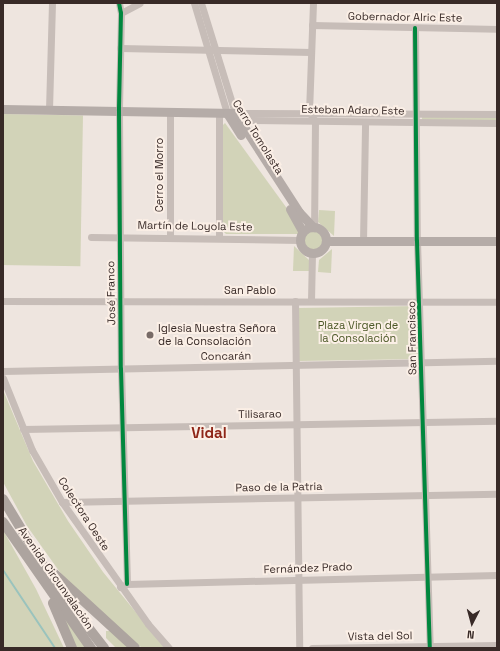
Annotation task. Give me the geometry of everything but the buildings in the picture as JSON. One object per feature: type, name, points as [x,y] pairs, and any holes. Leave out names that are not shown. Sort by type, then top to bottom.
[{"type":"highway","name":"Avenida Circunvalación","points":[[3,499],[54,585],[104,648]]},
{"type":"highway","name":"Avenida Circunvalación","points":[[3,522],[25,557],[91,648]]},
{"type":"highway","points":[[37,556],[73,593],[135,648]]},
{"type":"highway","points":[[25,557],[55,608],[72,648]]},
{"type":"main road","name":"Esteban Adaro Este","points":[[3,109],[227,113]]},
{"type":"main road","name":"Cerro Tomolasta","points":[[227,113],[299,212],[313,227]]},
{"type":"main road","name":"Cerro Tomolasta","points":[[227,113],[298,221],[301,236]]},
{"type":"main road","points":[[313,227],[324,233],[326,241],[323,248],[312,253],[302,248],[301,236],[313,227]]},
{"type":"main road","points":[[326,241],[497,241]]},
{"type":"street","points":[[49,110],[52,3]]},
{"type":"street","name":"José Franco","points":[[119,3],[121,13],[119,237],[122,428],[125,501],[124,585]]},
{"type":"street","points":[[121,13],[140,3]]},
{"type":"street","name":"Cerro Tomolasta","points":[[194,3],[212,51]]},
{"type":"street","name":"Cerro Tomolasta","points":[[201,3],[227,113]]},
{"type":"street","points":[[313,3],[309,112],[315,121],[313,227]]},
{"type":"street","name":"Gobernador Alric Este","points":[[312,25],[497,30]]},
{"type":"street","name":"San Francisco","points":[[415,28],[417,242],[430,647]]},
{"type":"street","points":[[120,48],[311,52]]},
{"type":"street","name":"Cerro el Morro","points":[[170,112],[170,238]]},
{"type":"street","name":"Esteban Adaro Este","points":[[227,113],[309,112],[497,114]]},
{"type":"street","points":[[219,238],[227,113]]},
{"type":"street","name":"Esteban Adaro Este","points":[[227,113],[251,120],[497,123]]},
{"type":"street","points":[[363,242],[364,122]]},
{"type":"street","name":"Martín de Loyola Este","points":[[91,237],[219,238],[301,236]]},
{"type":"street","points":[[311,301],[312,253]]},
{"type":"street","name":"San Pablo","points":[[3,301],[120,300],[497,302]]},
{"type":"street","points":[[295,301],[299,497],[299,648]]},
{"type":"street","name":"Concarán","points":[[3,371],[497,362]]},
{"type":"street","name":"Colectora Oeste","points":[[3,378],[23,429],[62,502],[170,648]]},
{"type":"street","name":"Tilisarao","points":[[23,429],[497,421]]},
{"type":"street","name":"Paso de la Patria","points":[[62,502],[497,494]]},
{"type":"street","name":"Fernández Prado","points":[[124,585],[497,575]]},
{"type":"street","name":"Vista del Sol","points":[[312,648],[497,645]]},
{"type":"green space","points":[[3,114],[83,115],[80,266],[3,265]]},
{"type":"green space","points":[[422,116],[497,116],[497,120],[422,120]]},
{"type":"green space","points":[[225,123],[299,225],[298,234],[226,234],[223,231],[223,125]]},
{"type":"green space","points":[[319,210],[335,211],[334,236],[318,222]]},
{"type":"green space","points":[[313,230],[320,233],[323,240],[320,247],[313,250],[306,247],[303,240],[306,233]]},
{"type":"green space","points":[[294,246],[309,260],[309,271],[293,271]]},
{"type":"green space","points":[[332,249],[331,273],[318,272],[319,260]]},
{"type":"green space","name":"Plaza Virgen de la Consolación","points":[[417,306],[418,359],[299,361],[298,308]]},
{"type":"green space","points":[[3,390],[33,461],[68,521],[103,572],[165,648],[142,648],[98,610],[62,575],[27,526],[3,482]]},
{"type":"green space","points":[[3,530],[36,589],[64,648],[3,648]]},
{"type":"green space","points":[[57,605],[87,648],[76,648]]},
{"type":"green space","points":[[106,631],[110,631],[130,648],[116,648],[106,638]]},
{"type":"waterway","points":[[3,570],[55,648]]},
{"type":"cycle path","points":[[119,3],[121,13],[119,111],[121,369],[127,584]]},
{"type":"cycle path","points":[[415,28],[417,241],[430,648]]},
{"type":"place","name":"Iglesia Nuestra Señora de la Consolación","points":[[150,335]]},
{"type":"district","name":"Vidal","points":[[209,433]]}]
